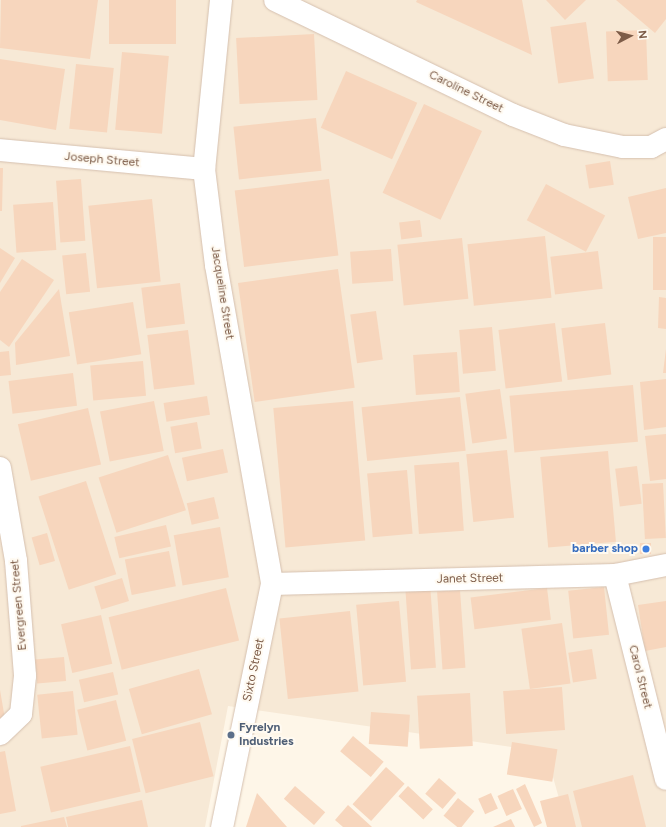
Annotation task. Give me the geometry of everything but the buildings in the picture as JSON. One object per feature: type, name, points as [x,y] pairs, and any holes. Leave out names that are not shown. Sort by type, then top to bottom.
[{"type":"street","name":"Jacqueline Street","points":[[221,0],[204,169],[216,265],[272,584]]},
{"type":"street","name":"Caroline Street","points":[[276,0],[513,115],[564,135],[623,147],[651,146],[666,139]]},
{"type":"street","name":"Joseph Street","points":[[0,150],[204,169]]},
{"type":"street","name":"Evergreen Street","points":[[0,470],[16,561],[25,676],[21,714],[0,734]]},
{"type":"street","name":"Janet Street","points":[[272,584],[614,575],[666,565]]},
{"type":"street","name":"Carol Street","points":[[614,575],[666,779]]},
{"type":"street","name":"Sixto Street","points":[[222,827],[272,584]]},
{"type":"shaded area","points":[[0,0],[666,0],[666,827],[567,827],[546,752],[228,706],[205,827],[0,827]]},
{"type":"place","name":"barber shop","points":[[646,549]]},
{"type":"place","name":"Fyrelyn Industries","points":[[231,735]]}]
